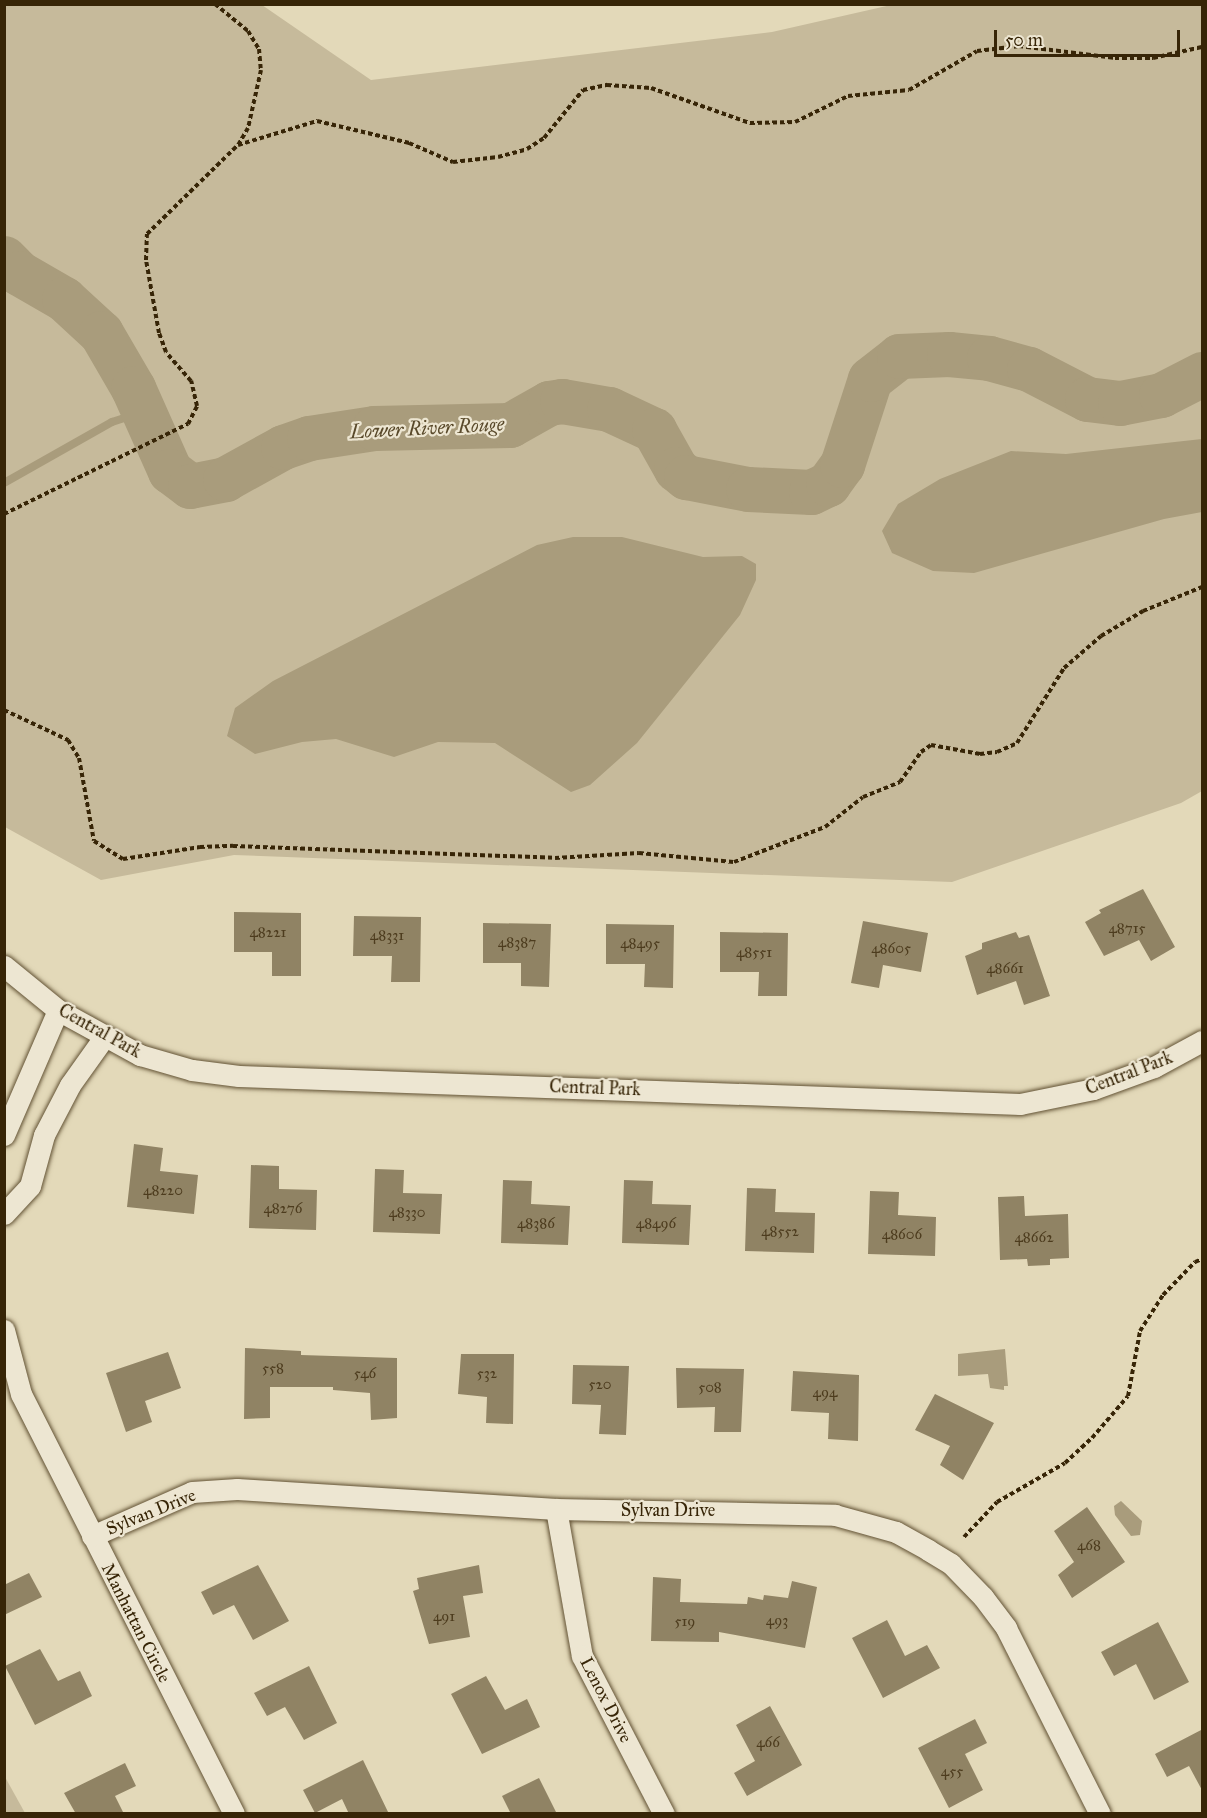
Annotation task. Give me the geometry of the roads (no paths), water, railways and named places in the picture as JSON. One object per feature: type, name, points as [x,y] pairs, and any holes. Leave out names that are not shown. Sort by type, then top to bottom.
[{"type":"street","name":"Central Park","points":[[4,966],[58,1010],[140,1055],[192,1070],[239,1076],[1020,1104],[1093,1089],[1154,1067],[1203,1041]]},
{"type":"street","points":[[4,1135],[58,1010]]},
{"type":"street","points":[[4,1214],[30,1186],[44,1135],[70,1086],[105,1036]]},
{"type":"street","name":"Manhattan Circle","points":[[4,1330],[21,1394],[234,1814]]},
{"type":"street","name":"Sylvan Drive","points":[[92,1536],[192,1492],[237,1489],[556,1509],[835,1515],[896,1532],[951,1564],[1006,1628],[1100,1814]]},
{"type":"street","name":"Lenox Drive","points":[[556,1509],[582,1656],[664,1814]]},
{"type":"waterway","name":"Lower River Rouge","points":[[4,258],[19,273],[64,299],[101,333],[133,388],[170,471],[190,486],[225,479],[283,447],[309,438],[374,428],[510,425],[549,403],[562,401],[609,409],[654,430],[676,469],[686,477],[748,489],[811,492],[828,484],[842,465],[870,379],[899,356],[949,354],[989,358],[1029,369],[1087,399],[1120,403],[1161,395],[1202,374]]},
{"type":"waterway","points":[[4,483],[112,422],[143,412]]}]
